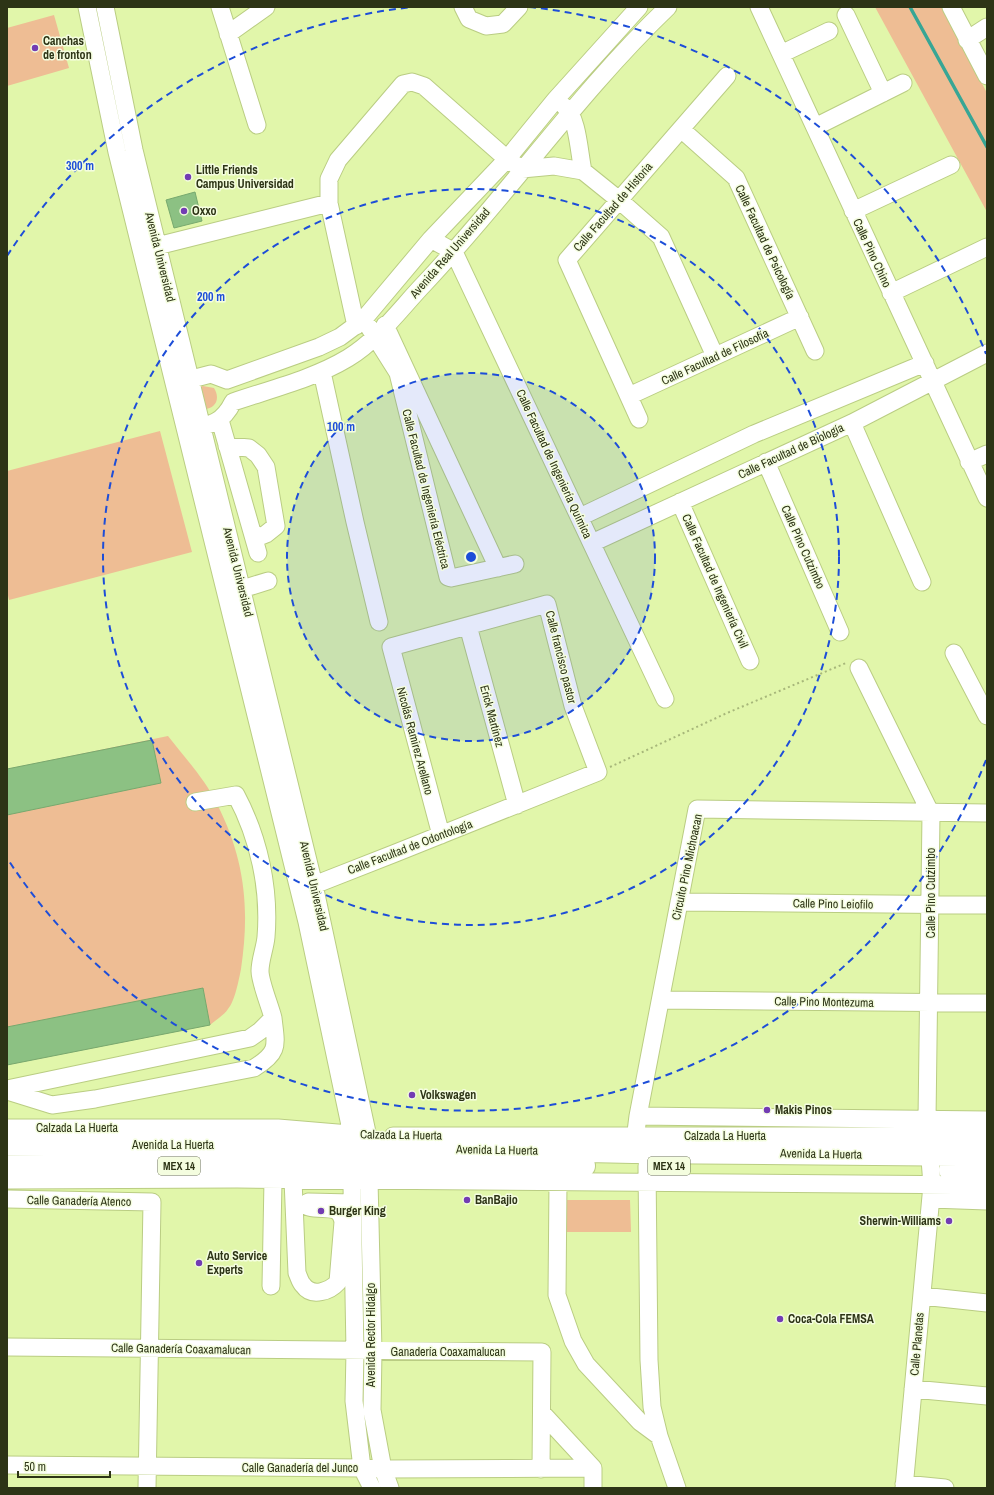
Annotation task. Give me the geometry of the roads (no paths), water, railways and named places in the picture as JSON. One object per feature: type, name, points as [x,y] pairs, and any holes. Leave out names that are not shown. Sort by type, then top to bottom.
[{"type":"main road","name":"Avenida La Huerta","points":[[7,1144],[360,1157],[930,1161],[987,1155]]},
{"type":"main road","name":"Avenida La Huerta","points":[[7,1166],[122,1173],[360,1157]]},
{"type":"main road","name":"Avenida La Huerta","points":[[930,1161],[987,1170]]},
{"type":"street","name":"Avenida Universidad","points":[[88,7],[118,152],[174,383],[194,429],[220,500],[314,885],[360,1157]]},
{"type":"street","name":"Avenida Universidad","points":[[106,7],[134,150],[190,378],[194,429],[360,1157]]},
{"type":"street","points":[[220,7],[257,125]]},
{"type":"street","points":[[228,34],[266,7]]},
{"type":"street","points":[[463,7],[469,19],[486,26],[503,24],[519,7]]},
{"type":"street","name":"Avenida Real Universidad","points":[[174,383],[211,374],[227,380],[319,347],[340,337],[360,323],[431,239],[507,159],[556,99],[639,7]]},
{"type":"street","name":"Avenida Real Universidad","points":[[220,420],[226,414],[232,402],[322,372],[350,357],[380,331],[454,252],[571,112],[643,31],[668,7]]},
{"type":"street","name":"Calle Pino Chino","points":[[759,7],[987,498]]},
{"type":"street","points":[[951,7],[987,76]]},
{"type":"street","points":[[846,15],[883,93]]},
{"type":"street","points":[[968,40],[987,27]]},
{"type":"street","points":[[781,54],[829,31]]},
{"type":"street","name":"Calle Facultad de Historia","points":[[639,419],[567,260],[727,76]]},
{"type":"street","points":[[360,323],[329,203],[329,179],[338,160],[403,84],[412,82],[424,86],[507,159],[522,169],[554,166],[583,171],[620,200],[661,237],[715,356]]},
{"type":"street","points":[[815,127],[903,83]]},
{"type":"street","points":[[556,99],[571,112],[575,122],[583,171]]},
{"type":"street","name":"Calle Facultad de Psicología","points":[[681,129],[736,178],[815,351]]},
{"type":"street","points":[[853,211],[951,165]]},
{"type":"street","points":[[157,246],[329,203]]},
{"type":"street","points":[[431,239],[454,252]]},
{"type":"street","points":[[891,292],[987,247]]},
{"type":"street","name":"Calle Facultad de Ingenierίa Quίmica","points":[[454,252],[665,699]]},
{"type":"street","name":"Calle Facultad de Filosofía","points":[[629,396],[800,317]]},
{"type":"street","name":"Calle Facultad de Ingeniería Eléctrica","points":[[360,323],[380,331],[402,371],[498,568]]},
{"type":"street","name":"Calle Facultad de Biología","points":[[592,543],[852,423],[987,353]]},
{"type":"street","points":[[580,517],[754,434],[925,362]]},
{"type":"street","name":"Calle Facultad de Ingeniería Eléctrica","points":[[402,371],[448,577],[451,578],[515,564]]},
{"type":"street","points":[[322,372],[355,522],[380,622]]},
{"type":"street","points":[[194,429],[220,420],[227,446],[256,546],[266,534],[276,526],[266,467],[258,454],[249,448],[227,446]]},
{"type":"street","points":[[852,423],[922,582]]},
{"type":"street","points":[[969,462],[987,454]]},
{"type":"street","name":"Calle Pino Cutzimbo","points":[[766,462],[840,632]]},
{"type":"street","points":[[220,500],[241,494]]},
{"type":"street","name":"Calle Facultad de Ingeniería Civil","points":[[680,502],[750,661]]},
{"type":"street","points":[[242,589],[268,581]]},
{"type":"street","name":"Calle francisco pastor","points":[[391,647],[547,604],[573,706],[598,772]]},
{"type":"street","name":"Erick Martínez","points":[[468,626],[511,807]]},
{"type":"street","name":"Nicolás Ramirez Arellano","points":[[391,647],[441,835]]},
{"type":"street","points":[[954,652],[987,716]]},
{"type":"street","name":"Calle Pino Cutzimbo","points":[[859,668],[931,814],[929,1003],[930,1161]]},
{"type":"street","name":"Calle Facultad de Odontología","points":[[314,885],[598,772]]},
{"type":"street","points":[[7,1090],[52,1105],[95,1099],[254,1068],[267,1060],[276,1046],[273,1018],[260,971],[266,937],[265,890],[259,854],[243,809],[236,795],[195,802]]},
{"type":"street","name":"Circuito Pino Michoacan","points":[[677,1488],[659,1436],[652,1407],[638,1116],[697,809],[931,814],[987,813]]},
{"type":"street","name":"Calle Pino Leiofilo","points":[[679,902],[987,905]]},
{"type":"street","name":"Calle Pino Montezuma","points":[[660,1000],[987,1003]]},
{"type":"street","points":[[7,1090],[250,1038],[273,1018]]},
{"type":"street","name":"Calzada La Huerta","points":[[638,1116],[930,1161],[987,1185]]},
{"type":"street","name":"Calzada La Huerta","points":[[930,1161],[987,1120]]},
{"type":"street","name":"Calzada La Huerta","points":[[7,1128],[278,1128],[360,1157],[558,1182],[641,1159],[930,1161],[987,1136]]},
{"type":"street","name":"Calzada La Huerta","points":[[7,1180],[122,1173],[293,1180],[360,1157]]},
{"type":"street","name":"Avenida Rector Hidalgo","points":[[360,1157],[352,1203],[362,1261],[373,1351],[372,1410],[382,1469],[390,1488]]},
{"type":"street","name":"Avenida Rector Hidalgo","points":[[360,1157],[362,1261],[355,1351],[354,1401],[362,1468],[372,1488]]},
{"type":"street","points":[[930,1161],[987,1201]]},
{"type":"street","name":"Calle Planetas","points":[[904,1486],[922,1296],[930,1161]]},
{"type":"street","points":[[271,1286],[273,1180]]},
{"type":"street","points":[[293,1180],[297,1273],[303,1286],[308,1290],[322,1292],[333,1287],[338,1282],[343,1222],[342,1215],[337,1210],[313,1208],[309,1207],[307,1204],[310,1201],[352,1203]]},
{"type":"street","points":[[558,1182],[557,1295],[573,1341],[586,1364],[640,1422],[659,1436]]},
{"type":"street","name":"Calle Ganadería Atenco","points":[[7,1199],[152,1202],[150,1348]]},
{"type":"street","points":[[922,1296],[987,1303]]},
{"type":"street","name":"Calle Ganadería Coaxamalucan","points":[[7,1347],[355,1351]]},
{"type":"street","points":[[147,1488],[150,1348]]},
{"type":"street","name":"Ganadería Coaxamalucan","points":[[355,1351],[542,1352],[543,1414]]},
{"type":"street","points":[[913,1389],[987,1396]]},
{"type":"street","points":[[543,1414],[593,1468],[593,1488]]},
{"type":"street","points":[[541,1469],[543,1414]]},
{"type":"street","name":"Calle Ganadería del Junco","points":[[7,1465],[382,1469],[593,1468]]},
{"type":"street","points":[[904,1486],[945,1488]]},
{"type":"waterway","points":[[910,7],[987,147]]},
{"type":"place","name":"Canchas de fronton","points":[[35,48]]},
{"type":"place","name":"Little Friends Campus Universidad","points":[[188,177]]},
{"type":"place","name":"Oxxo","points":[[184,211]]},
{"type":"place","name":"Volkswagen","points":[[412,1095]]},
{"type":"place","name":"Makis Pinos","points":[[767,1110]]},
{"type":"place","name":"BanBajio","points":[[467,1200]]},
{"type":"place","name":"Burger King","points":[[321,1211]]},
{"type":"place","name":"Sherwin-Williams","points":[[949,1221]]},
{"type":"place","name":"Auto Service Experts","points":[[199,1263]]},
{"type":"place","name":"Coca-Cola FEMSA","points":[[780,1319]]}]
